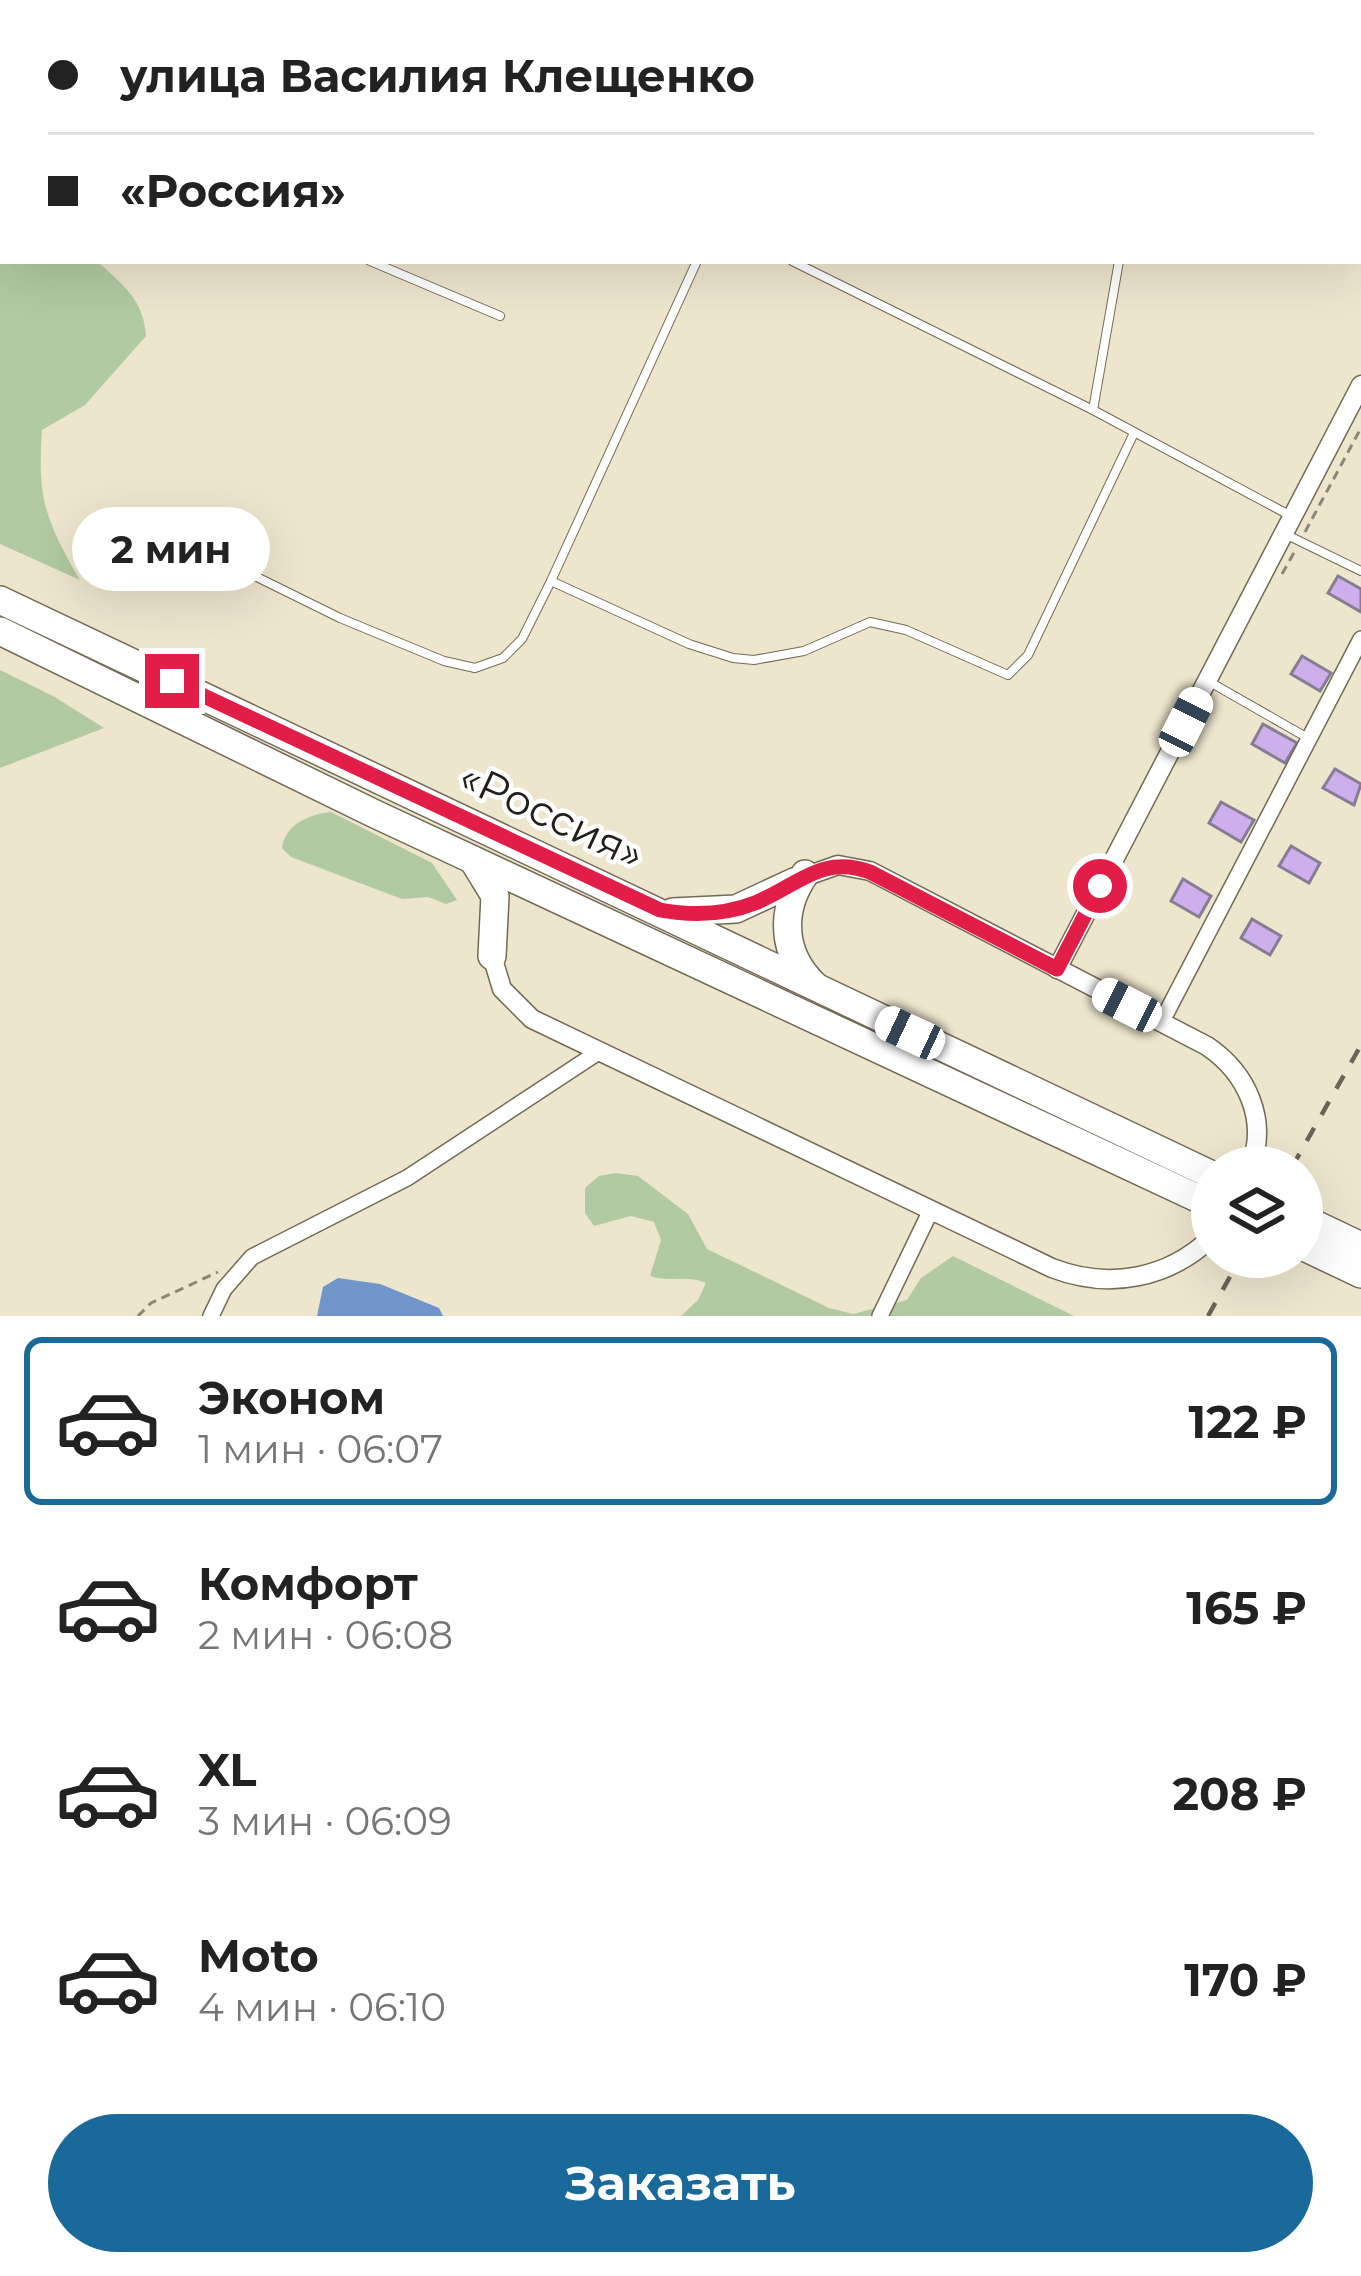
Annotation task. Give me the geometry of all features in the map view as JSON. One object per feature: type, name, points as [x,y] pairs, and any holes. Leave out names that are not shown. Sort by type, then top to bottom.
[{"type":"highway","name":"«Россия»","points":[[0,600],[648,906],[1191,1179]]},
{"type":"highway","name":"«Россия»","points":[[0,631],[472,860],[1191,1180]]},
{"type":"highway","points":[[472,860],[488,880],[496,904],[491,956]]},
{"type":"highway","points":[[648,906],[685,914],[724,912],[760,901],[800,878]]},
{"type":"highway","points":[[800,878],[790,902],[787,935],[803,973],[828,994]]},
{"type":"highway","points":[[491,956],[498,934],[512,916],[530,903],[553,897]]},
{"type":"highway","points":[[1323,1235],[1357,1263]]},
{"type":"highway","points":[[1323,1252],[1357,1263]]},
{"type":"street","points":[[1057,969],[1361,385]]},
{"type":"street","points":[[1161,1022],[1361,639]]},
{"type":"street","points":[[800,878],[838,865],[870,872],[1215,1051],[1240,1076],[1256,1118],[1253,1146]]},
{"type":"street","points":[[491,956],[502,989],[518,1009],[1052,1268],[1095,1279],[1128,1279],[1160,1270],[1191,1250]]},
{"type":"street","points":[[211,1316],[224,1289],[252,1257],[407,1178],[600,1051]]},
{"type":"street","points":[[880,1316],[931,1210]]},
{"type":"lane","points":[[377,264],[500,316]]},
{"type":"lane","points":[[204,551],[340,618],[444,661],[475,668],[503,658],[522,639],[551,581],[696,264]]},
{"type":"lane","points":[[798,264],[1093,410],[1361,571]]},
{"type":"lane","points":[[1093,410],[1118,264]]},
{"type":"lane","points":[[551,581],[689,644],[734,658],[754,660],[804,651],[870,622],[906,630],[1008,675],[1028,655],[1134,433]]},
{"type":"lane","points":[[1207,680],[1306,737]]},
{"type":"path","points":[[138,1316],[151,1303],[252,1257]]},
{"type":"green space","points":[[0,264],[100,264],[131,294],[146,336],[85,405],[42,430],[46,509],[80,580],[0,544]]},
{"type":"green space","points":[[0,670],[53,696],[104,728],[0,768]]},
{"type":"green space","points":[[331,812],[432,863],[457,900],[446,904],[428,897],[402,899],[291,857],[282,848],[288,833],[300,822]]},
{"type":"green space","points":[[599,1176],[638,1176],[688,1214],[707,1249],[829,1308],[853,1314],[907,1300],[921,1278],[953,1256],[1074,1316],[681,1316],[698,1300],[706,1283],[650,1276],[661,1240],[654,1222],[631,1216],[594,1226],[585,1213],[585,1188]]},
{"type":"water","points":[[338,1278],[380,1284],[439,1308],[443,1316],[317,1316],[323,1287]]},
{"type":"building","points":[[1338,576],[1361,589],[1361,612],[1328,593]]},
{"type":"building","points":[[1302,656],[1331,673],[1320,691],[1291,674]]},
{"type":"building","points":[[1263,724],[1297,743],[1285,763],[1252,744]]},
{"type":"building","points":[[1335,769],[1361,784],[1354,805],[1323,788]]},
{"type":"building","points":[[1221,802],[1254,820],[1241,842],[1209,823]]},
{"type":"building","points":[[1291,846],[1320,863],[1309,883],[1279,866]]},
{"type":"building","points":[[1183,879],[1211,896],[1199,917],[1171,901]]},
{"type":"building","points":[[1252,919],[1281,936],[1270,955],[1241,938]]},
{"type":"railway","points":[[1304,1146],[1361,1045]]},
{"type":"railway","points":[[1208,1316],[1229,1278]]},
{"type":"route","points":[[172,681],[660,910],[724,912],[772,896],[816,869],[849,866],[870,872],[1057,969],[1100,886]]}]
